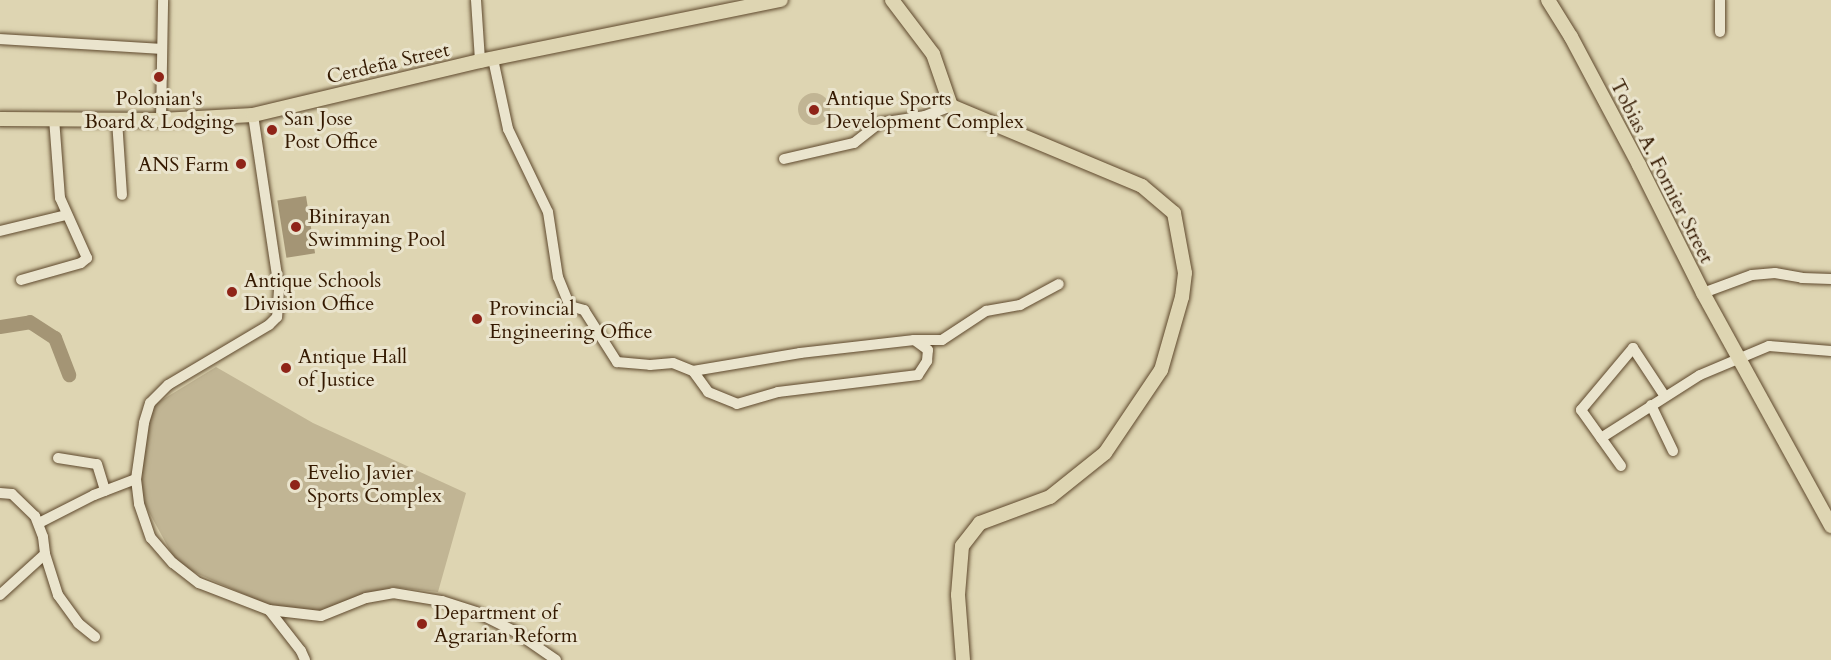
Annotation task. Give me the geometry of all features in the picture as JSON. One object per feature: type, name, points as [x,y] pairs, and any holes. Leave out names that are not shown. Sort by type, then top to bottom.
[{"type":"main road","name":"Cerdeña Street","points":[[0,119],[161,120],[253,114],[487,60],[781,0]]},
{"type":"main road","points":[[892,0],[933,54],[951,106],[1142,186],[1174,213],[1185,273],[1182,297],[1161,370],[1105,453],[1050,498],[980,523],[962,546],[958,595],[963,660]]},
{"type":"main road","name":"Tobias A. Fornier Street","points":[[1548,0],[1571,37],[1640,165],[1703,293],[1831,526]]},
{"type":"street","points":[[161,120],[163,0]]},
{"type":"street","points":[[477,0],[487,60],[508,129],[548,212],[558,277],[570,306],[584,310],[617,362],[650,365],[673,363],[693,371],[800,352],[914,340],[942,340],[986,311],[1020,305],[1059,284]]},
{"type":"street","points":[[1720,0],[1720,32]]},
{"type":"street","points":[[0,39],[162,49]]},
{"type":"street","points":[[784,159],[854,143],[880,123],[925,116],[951,106]]},
{"type":"street","points":[[253,114],[279,290],[277,317],[158,393],[150,403],[144,423],[136,479],[139,504],[151,538],[173,564],[199,583],[269,610],[321,616],[366,598],[393,592],[442,601],[476,612],[514,631],[556,660]]},
{"type":"street","points":[[21,280],[86,261],[86,253],[66,215],[60,198],[54,119]]},
{"type":"street","points":[[117,120],[122,195]]},
{"type":"street","points":[[0,231],[66,215]]},
{"type":"street","points":[[1703,293],[1752,275],[1775,273],[1802,278],[1831,279]]},
{"type":"street","points":[[693,371],[708,392],[737,404],[778,392],[918,375],[927,361],[928,350],[914,340]]},
{"type":"street","points":[[1601,438],[1700,375],[1769,346],[1831,351]]},
{"type":"street","points":[[1621,466],[1581,410],[1633,348],[1665,396]]},
{"type":"street","points":[[1651,405],[1673,451]]},
{"type":"street","points":[[58,458],[97,464],[105,490]]},
{"type":"street","points":[[39,523],[105,490],[136,479]]},
{"type":"street","points":[[0,493],[12,494],[39,523],[45,554],[58,595],[78,623],[95,637]]},
{"type":"street","points":[[0,595],[45,554]]},
{"type":"street","points":[[269,610],[301,651],[305,660]]},
{"type":"shaded area","name":"Antique Sports Development Complex","points":[[814,93],[825,98],[830,109],[825,120],[814,125],[803,120],[798,109],[803,98]]},
{"type":"shaded area","name":"Binirayan Swimming Pool","points":[[306,196],[315,253],[286,258],[277,201]]},
{"type":"shaded area","name":"Evelio Javier Sports Complex","points":[[216,367],[313,423],[466,493],[438,592],[392,587],[318,612],[273,607],[178,565],[144,503],[140,476],[151,414],[157,403]]},
{"type":"waterway","points":[[0,327],[30,322],[55,338],[69,375]]},
{"type":"place","name":"Polonian's Board & Lodging","points":[[159,77]]},
{"type":"place","name":"Antique Sports Development Complex","points":[[814,110]]},
{"type":"place","name":"San Jose Post Office","points":[[272,130]]},
{"type":"place","name":"ANS Farm","points":[[241,164]]},
{"type":"place","name":"Binirayan Swimming Pool","points":[[296,227]]},
{"type":"place","name":"Antique Schools Division Office","points":[[232,292]]},
{"type":"place","name":"Provincial Engineering Office","points":[[477,319]]},
{"type":"place","name":"Antique Hall of Justice","points":[[286,368]]},
{"type":"place","name":"Evelio Javier Sports Complex","points":[[295,485]]},
{"type":"place","name":"Department of Agrarian Reform","points":[[422,624]]}]
